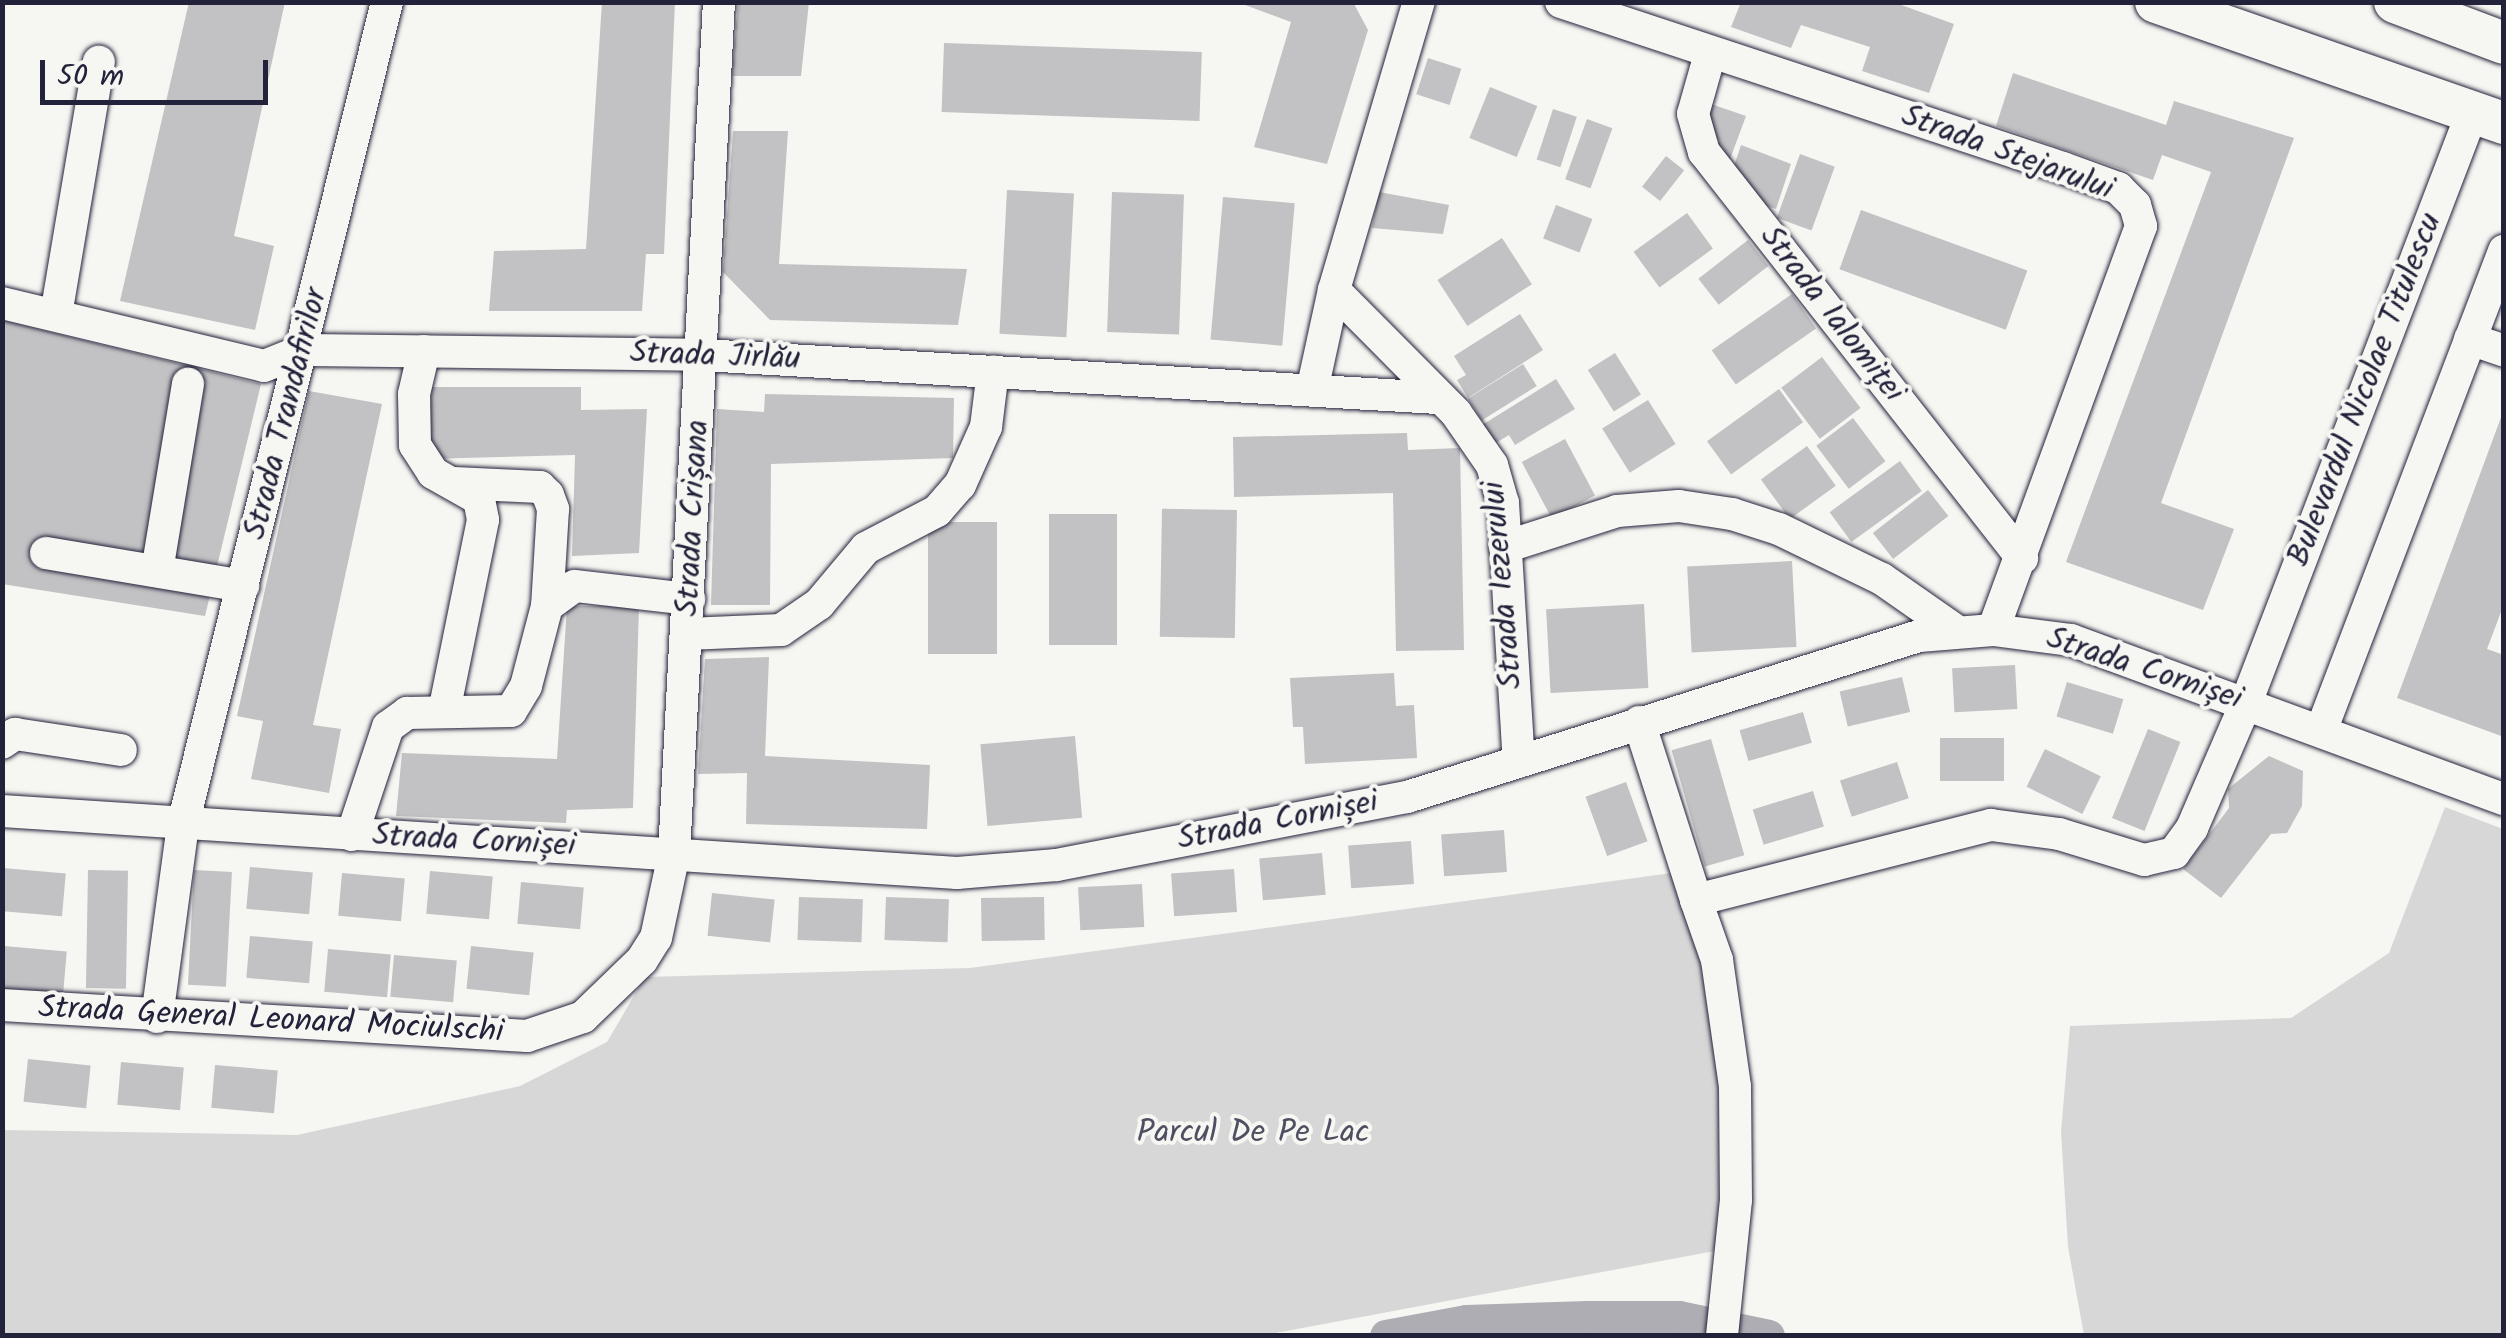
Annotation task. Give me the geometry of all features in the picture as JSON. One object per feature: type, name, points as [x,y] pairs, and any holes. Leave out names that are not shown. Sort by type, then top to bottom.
[{"type":"main road","points":[[2156,2],[2493,108]]},
{"type":"main road","points":[[2396,2],[2504,42]]},
{"type":"street","name":"Strada Trandafirilor","points":[[157,1016],[183,824],[304,350],[387,2]]},
{"type":"street","name":"Strada Crișana","points":[[674,854],[719,2]]},
{"type":"street","points":[[1313,386],[1334,290],[1420,2]]},
{"type":"street","name":"Strada Stejarului","points":[[1561,2],[2064,168],[2118,188],[2135,205],[2141,226],[1994,630]]},
{"type":"street","name":"Strada Ialomiței","points":[[1710,54],[1693,114],[1704,152],[2022,558]]},
{"type":"street","points":[[56,315],[100,62]]},
{"type":"street","name":"Bulevardul Nicolae Titulescu","points":[[1696,900],[1991,825],[2160,860],[2185,841],[2493,108]]},
{"type":"street","points":[[2321,731],[2504,251]]},
{"type":"street","name":"Strada Iezerului","points":[[1334,290],[1456,413],[1492,465],[1505,547],[1518,762]]},
{"type":"street","name":"Strada Jirlău","points":[[2,303],[264,366],[304,350],[703,355],[1313,386],[1437,398]]},
{"type":"street","points":[[2470,339],[2504,351]]},
{"type":"street","points":[[424,351],[414,394],[416,445],[433,473],[479,499],[483,520],[444,712]]},
{"type":"street","points":[[687,634],[781,630],[819,604],[866,548],[937,510],[960,485],[986,427],[993,371]]},
{"type":"street","points":[[157,571],[188,384]]},
{"type":"street","points":[[352,835],[388,727],[407,713],[511,711],[526,686],[547,606],[553,510],[548,495],[540,488],[454,483]]},
{"type":"street","points":[[1505,547],[1617,512],[1678,506],[1732,514],[1868,572],[1955,630]]},
{"type":"street","points":[[46,553],[244,586]]},
{"type":"street","points":[[547,606],[575,586],[689,599]]},
{"type":"street","name":"Strada Cornișei","points":[[2,811],[957,873],[1057,865],[1407,796],[1639,722],[1955,630],[1994,630],[2071,640],[2504,799]]},
{"type":"street","points":[[1639,722],[1718,960],[1735,1088],[1728,1292],[1722,1336]]},
{"type":"street","points":[[2,743],[15,734],[120,750]]},
{"type":"street","name":"Strada General Leonard Mociulschi","points":[[2,1005],[528,1036],[583,1017],[642,960],[656,938],[674,854]]},
{"type":"green space","points":[[2445,807],[2503,829],[2503,1335],[2084,1335],[2068,1247],[2061,1132],[2070,1026],[2291,1018],[2389,953]]},
{"type":"green space","name":"Parcul De Pe Lac","points":[[1672,873],[1709,962],[1718,1023],[1720,1250],[1265,1335],[3,1336],[3,1130],[297,1135],[520,1086],[607,1042],[645,977],[970,968]]},
{"type":"building","points":[[189,2],[285,2],[234,236],[274,246],[255,330],[120,301]]},
{"type":"building","points":[[602,2],[675,2],[664,254],[646,254],[642,311],[489,311],[494,251],[586,249]]},
{"type":"building","points":[[738,2],[809,2],[801,76],[732,76]]},
{"type":"building","points":[[1237,2],[1353,2],[1368,30],[1327,164],[1254,147],[1291,22]]},
{"type":"building","points":[[1741,2],[1893,2],[1954,24],[1929,93],[1862,71],[1870,47],[1801,25],[1791,48],[1731,27]]},
{"type":"building","points":[[944,43],[1202,52],[1199,121],[942,112]]},
{"type":"building","points":[[1428,58],[1461,69],[1450,105],[1416,94]]},
{"type":"building","points":[[2013,73],[2166,125],[2174,101],[2294,138],[2161,503],[2234,529],[2203,610],[2066,562],[2211,172],[2162,155],[2153,180],[1996,126]]},
{"type":"building","points":[[1490,87],[1537,106],[1517,157],[1469,138]]},
{"type":"building","points":[[1711,104],[1746,116],[1729,162],[1714,156],[1719,141],[1704,124]]},
{"type":"building","points":[[1553,109],[1577,117],[1560,167],[1537,159]]},
{"type":"building","points":[[1587,119],[1612,128],[1590,188],[1565,179]]},
{"type":"building","points":[[733,131],[788,131],[779,264],[967,269],[958,325],[770,320],[723,272]]},
{"type":"building","points":[[1741,145],[1791,164],[1776,209],[1750,201],[1731,175]]},
{"type":"building","points":[[1800,154],[1835,167],[1812,231],[1777,218]]},
{"type":"building","points":[[1666,156],[1684,170],[1660,201],[1642,187]]},
{"type":"building","points":[[1007,190],[1074,194],[1066,337],[999,334]]},
{"type":"building","points":[[1112,192],[1184,195],[1179,334],[1107,332]]},
{"type":"building","points":[[1379,192],[1449,205],[1443,234],[1372,228]]},
{"type":"building","points":[[1223,197],[1295,203],[1282,346],[1211,339]]},
{"type":"building","points":[[1556,205],[1592,219],[1580,253],[1543,239]]},
{"type":"building","points":[[1861,210],[2027,271],[2006,330],[1839,269]]},
{"type":"building","points":[[1687,213],[1713,249],[1659,287],[1634,252]]},
{"type":"building","points":[[1502,238],[1532,284],[1467,326],[1437,280]]},
{"type":"building","points":[[1748,240],[1768,266],[1719,305],[1698,279]]},
{"type":"building","points":[[1792,294],[1816,328],[1736,385],[1712,350]]},
{"type":"building","points":[[1520,314],[1543,350],[1468,398],[1457,380],[1466,375],[1454,356]]},
{"type":"building","points":[[2,320],[261,384],[205,616],[2,584]]},
{"type":"building","points":[[1615,353],[1641,395],[1614,412],[1588,370]]},
{"type":"building","points":[[1822,357],[1861,408],[1820,439],[1781,388]]},
{"type":"building","points":[[1523,364],[1537,386],[1482,420],[1468,398]]},
{"type":"building","points":[[1556,379],[1575,409],[1515,445],[1509,435],[1494,444],[1482,425]]},
{"type":"building","points":[[432,387],[581,387],[581,410],[647,409],[639,553],[572,556],[575,455],[425,459]]},
{"type":"building","points":[[1779,389],[1803,422],[1731,474],[1707,441]]},
{"type":"building","points":[[309,391],[382,404],[313,725],[341,729],[329,793],[251,779],[263,721],[237,716]]},
{"type":"building","points":[[765,394],[954,398],[953,458],[771,464],[770,605],[711,605],[717,409],[764,412]]},
{"type":"building","points":[[1648,400],[1676,444],[1630,473],[1602,429]]},
{"type":"building","points":[[2503,412],[2504,604],[2487,649],[2504,655],[2504,737],[2397,698]]},
{"type":"building","points":[[1853,418],[1885,461],[1849,489],[1816,446]]},
{"type":"building","points":[[1407,433],[1408,450],[1460,448],[1464,650],[1396,651],[1393,493],[1234,497],[1233,437]]},
{"type":"building","points":[[1565,439],[1595,496],[1552,519],[1522,462]]},
{"type":"building","points":[[1807,446],[1836,486],[1790,519],[1761,480]]},
{"type":"building","points":[[1900,461],[1922,491],[1851,542],[1830,512]]},
{"type":"building","points":[[1928,490],[1948,516],[1893,559],[1873,533]]},
{"type":"building","points":[[1162,509],[1237,510],[1235,638],[1160,637]]},
{"type":"building","points":[[1049,514],[1117,514],[1117,645],[1049,645]]},
{"type":"building","points":[[928,522],[997,522],[997,654],[928,654]]},
{"type":"building","points":[[1792,561],[1797,647],[1692,652],[1687,566]]},
{"type":"building","points":[[1644,604],[1648,688],[1551,693],[1546,609]]},
{"type":"building","points":[[567,606],[639,606],[633,808],[567,810],[566,823],[396,816],[402,753],[557,759]]},
{"type":"building","points":[[769,657],[765,756],[930,765],[927,829],[746,824],[747,773],[698,774],[705,659]]},
{"type":"building","points":[[2015,665],[2017,709],[1954,712],[1952,668]]},
{"type":"building","points":[[1394,673],[1396,706],[1414,705],[1417,758],[1305,764],[1303,727],[1293,727],[1290,678]]},
{"type":"building","points":[[1902,677],[1910,712],[1848,726],[1840,691]]},
{"type":"building","points":[[2067,682],[2123,699],[2113,734],[2056,716]]},
{"type":"building","points":[[1803,712],[1812,743],[1748,761],[1740,730]]},
{"type":"building","points":[[2148,729],[2180,742],[2144,831],[2112,818]]},
{"type":"building","points":[[1075,736],[1082,818],[988,826],[980,744]]},
{"type":"building","points":[[1940,738],[2004,738],[2004,781],[1940,781]]},
{"type":"building","points":[[1711,739],[1744,855],[1705,867],[1672,750]]},
{"type":"building","points":[[2045,749],[2101,776],[2082,814],[2027,787]]},
{"type":"building","points":[[2269,756],[2303,771],[2302,806],[2287,833],[2271,834],[2221,898],[2183,869],[2229,808],[2228,789]]},
{"type":"building","points":[[1897,762],[1909,798],[1852,817],[1840,781]]},
{"type":"building","points":[[1626,782],[1648,841],[1607,856],[1586,797]]},
{"type":"building","points":[[1813,791],[1824,826],[1764,845],[1753,809]]},
{"type":"building","points":[[1504,830],[1507,872],[1444,876],[1441,834]]},
{"type":"building","points":[[1411,841],[1414,884],[1351,888],[1348,845]]},
{"type":"building","points":[[1322,853],[1326,895],[1263,900],[1259,858]]},
{"type":"building","points":[[250,867],[313,872],[309,914],[246,909]]},
{"type":"building","points":[[3,868],[66,873],[62,916],[2,911]]},
{"type":"building","points":[[1234,869],[1237,912],[1174,916],[1171,873]]},
{"type":"building","points":[[88,870],[128,871],[126,989],[86,988]]},
{"type":"building","points":[[194,870],[232,872],[226,987],[188,985]]},
{"type":"building","points":[[430,871],[493,876],[489,919],[426,914]]},
{"type":"building","points":[[342,873],[405,878],[401,921],[338,916]]},
{"type":"building","points":[[521,882],[584,887],[580,929],[517,924]]},
{"type":"building","points":[[1142,884],[1144,927],[1080,930],[1078,887]]},
{"type":"building","points":[[712,893],[775,900],[770,942],[708,936]]},
{"type":"building","points":[[799,897],[863,899],[861,942],[797,940]]},
{"type":"building","points":[[886,897],[949,899],[947,942],[884,940]]},
{"type":"building","points":[[1044,897],[1045,940],[982,941],[981,898]]},
{"type":"building","points":[[250,936],[313,941],[309,983],[246,978]]},
{"type":"building","points":[[4,946],[67,951],[63,994],[2,989]]},
{"type":"building","points":[[471,946],[534,953],[529,995],[467,989]]},
{"type":"building","points":[[328,949],[391,954],[387,997],[324,992]]},
{"type":"building","points":[[394,955],[457,960],[453,1002],[390,997]]},
{"type":"building","points":[[28,1059],[91,1066],[86,1108],[24,1102]]},
{"type":"building","points":[[121,1062],[184,1067],[180,1110],[117,1105]]},
{"type":"building","points":[[215,1065],[278,1070],[274,1113],[211,1108]]},
{"type":"waterway","points":[[1386,1336],[1467,1321],[1588,1317],[1679,1317],[1769,1336]]}]
